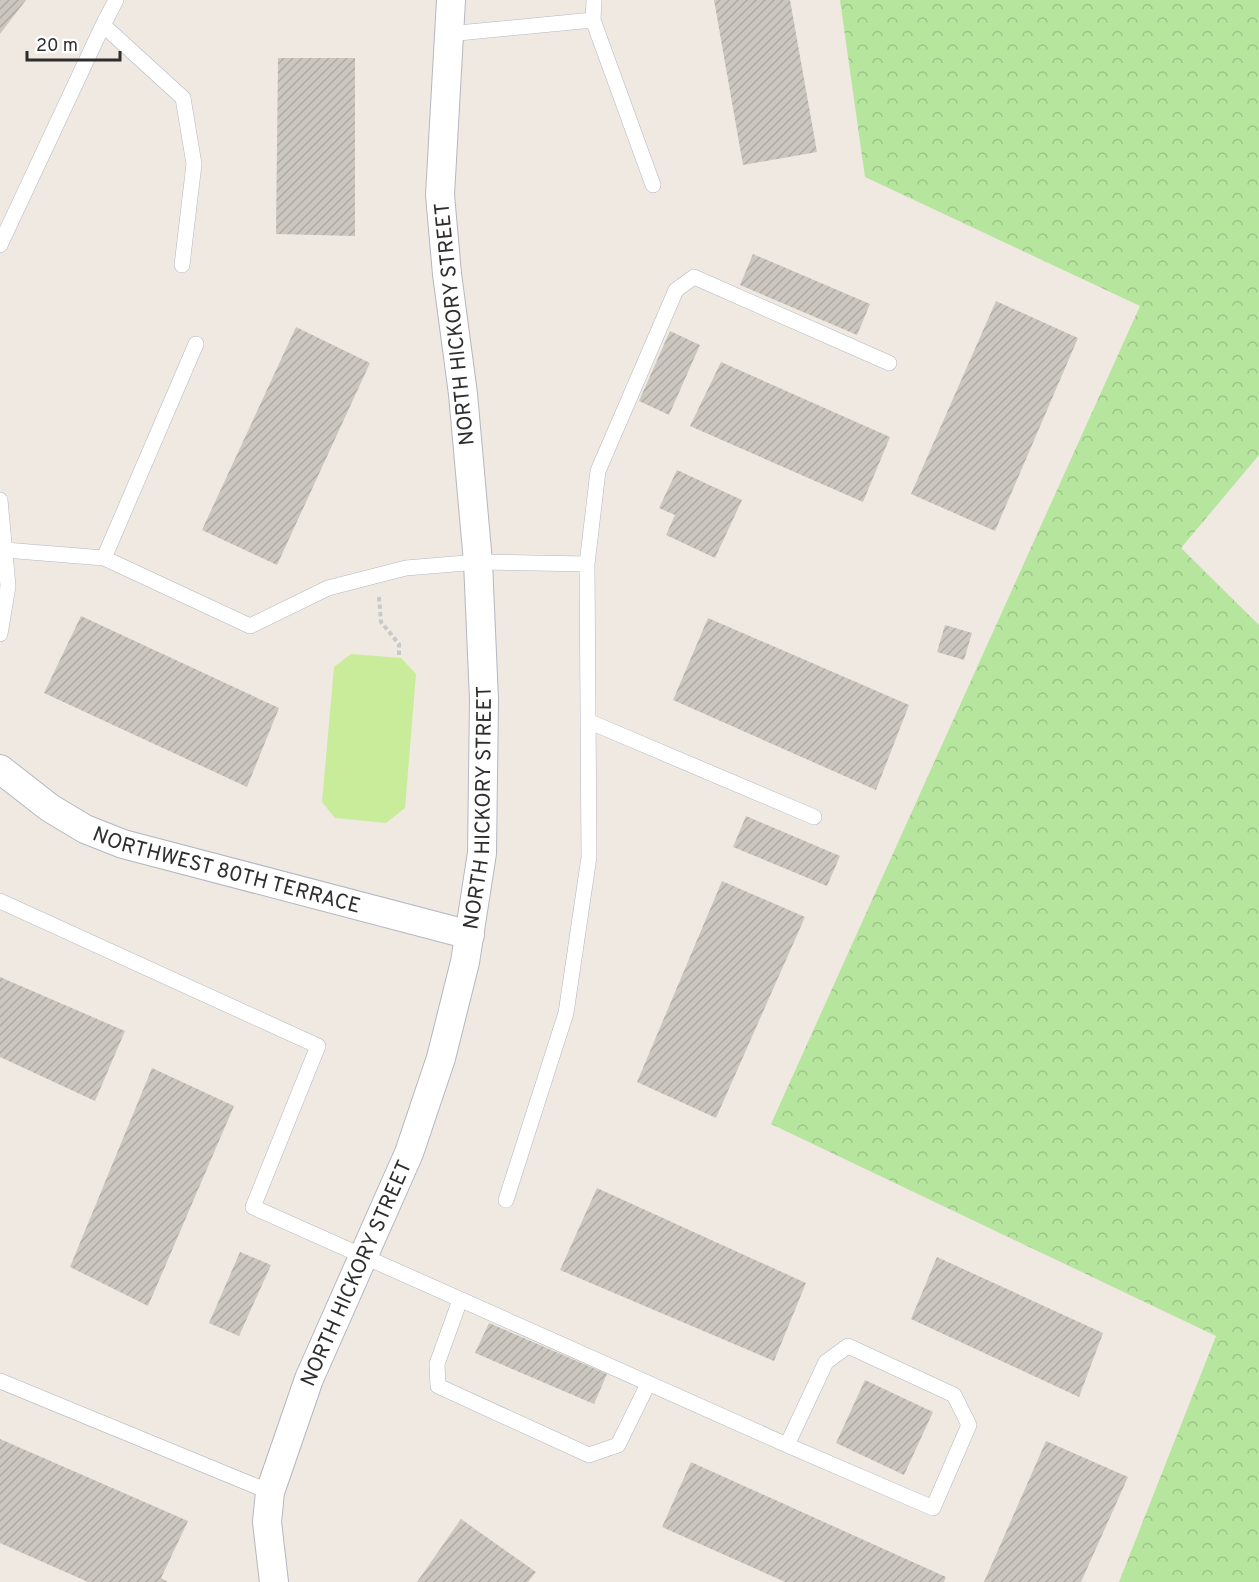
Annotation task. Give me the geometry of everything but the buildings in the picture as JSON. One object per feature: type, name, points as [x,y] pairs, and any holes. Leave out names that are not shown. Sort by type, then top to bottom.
[{"type":"street","name":"NORTH HICKORY STREET","points":[[274,1582],[267,1522],[270,1492],[309,1379],[409,1153],[441,1058],[470,936],[482,853],[484,700],[478,562],[463,394],[447,274],[440,195],[451,0]]},
{"type":"street","name":"NORTHWEST 80TH TERRACE","points":[[0,769],[50,808],[85,829],[123,844],[470,936]]},
{"type":"lane","points":[[0,245],[116,0]]},
{"type":"lane","points":[[594,0],[593,20],[653,185]]},
{"type":"lane","points":[[448,34],[593,20]]},
{"type":"lane","points":[[103,25],[183,98],[194,164],[182,265]]},
{"type":"lane","points":[[506,1200],[566,1013],[588,857],[587,564],[598,471],[676,290],[694,277],[889,363]]},
{"type":"lane","points":[[104,558],[196,344]]},
{"type":"lane","points":[[0,500],[9,586],[0,634]]},
{"type":"lane","points":[[5,550],[104,558],[250,626],[328,588],[406,568],[478,562],[587,564]]},
{"type":"lane","points":[[588,721],[814,817]]},
{"type":"lane","points":[[0,902],[318,1046],[253,1208],[648,1384],[787,1445],[933,1508],[969,1425],[954,1395],[848,1346],[826,1362],[787,1445]]},
{"type":"lane","points":[[460,1300],[436,1364],[438,1386],[589,1455],[618,1444],[648,1384]]},
{"type":"lane","points":[[0,1382],[270,1492]]},
{"type":"path","points":[[377,576],[381,622],[399,644],[399,657]]},
{"type":"green space","points":[[840,0],[1259,0],[1259,455],[1181,548],[1259,625],[1259,1582],[1119,1582],[1216,1336],[771,1124],[1140,306],[865,177]]},
{"type":"green space","points":[[351,654],[401,658],[416,674],[405,808],[386,823],[335,818],[322,802],[334,667]]}]
